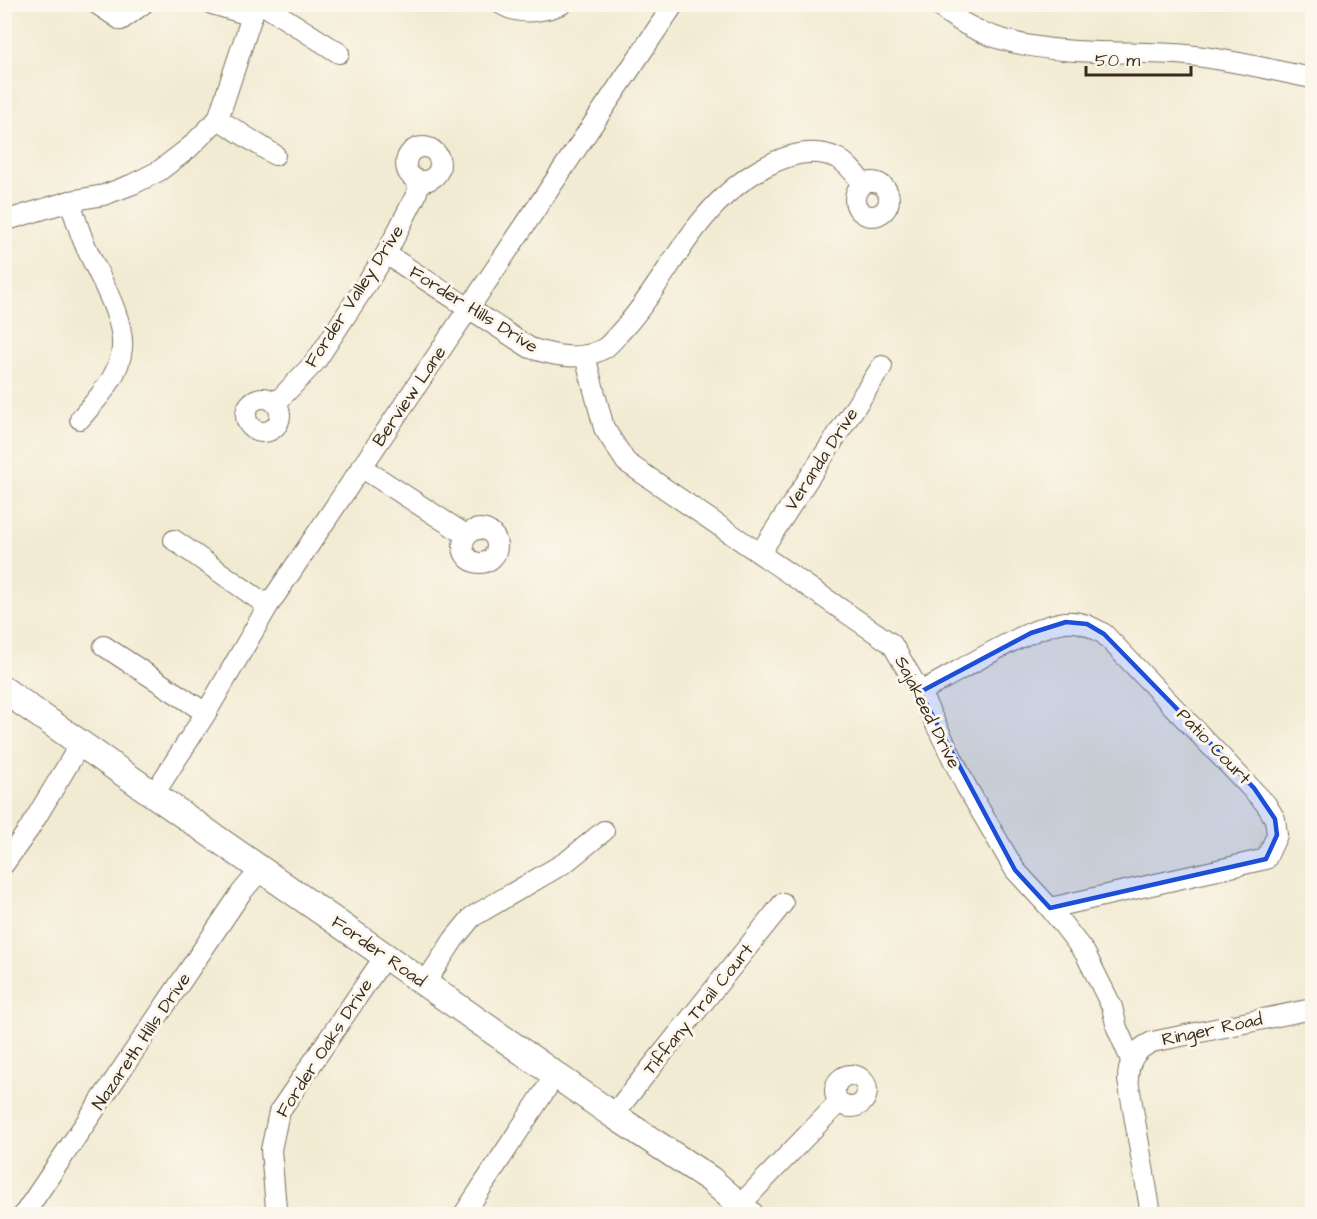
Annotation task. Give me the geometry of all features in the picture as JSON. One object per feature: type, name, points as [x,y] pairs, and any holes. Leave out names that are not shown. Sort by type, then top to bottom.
[{"type":"main road","name":"Forder Road","points":[[4,690],[613,1115],[710,1179],[745,1210]]},
{"type":"street","points":[[97,4],[122,20],[143,4]]},
{"type":"street","points":[[212,4],[257,8],[339,53]]},
{"type":"street","points":[[501,4],[508,9],[531,13],[562,4]]},
{"type":"street","name":"Berview Lane","points":[[154,794],[206,713],[268,606],[674,4]]},
{"type":"street","points":[[938,4],[984,33],[1058,51],[1186,55],[1312,78]]},
{"type":"street","points":[[4,221],[70,201],[104,195],[159,171],[189,148],[218,119],[257,8]]},
{"type":"street","points":[[218,119],[275,155]]},
{"type":"street","name":"Forder Hills Drive","points":[[386,254],[530,348],[554,356],[585,356],[606,347],[647,302],[705,216],[756,171],[786,156],[813,153],[837,158],[863,184]]},
{"type":"street","name":"Forder Valley Drive","points":[[276,403],[316,361],[386,254],[416,195],[420,181]]},
{"type":"street","points":[[70,201],[83,240],[122,330],[122,349],[117,368],[105,388],[80,419]]},
{"type":"street","name":"Sajakeed Drive","points":[[585,356],[604,428],[626,462],[892,644],[920,692],[966,786],[1015,870],[1050,908],[1084,953],[1100,981],[1131,1059]]},
{"type":"street","name":"Veranda Drive","points":[[760,553],[882,366]]},
{"type":"street","points":[[362,467],[466,535]]},
{"type":"street","points":[[174,540],[268,606]]},
{"type":"street","name":"Patio Court","points":[[920,692],[1031,633],[1066,622],[1088,624],[1104,634],[1254,788],[1275,819],[1277,834],[1266,860],[1180,881],[1050,908]]},
{"type":"street","points":[[104,646],[206,713]]},
{"type":"street","points":[[4,864],[29,829],[81,743]]},
{"type":"street","points":[[425,983],[454,939],[472,917],[566,862],[604,831]]},
{"type":"street","name":"Nazareth Hills Drive","points":[[24,1215],[241,893],[261,869]]},
{"type":"street","name":"Tiffany Trail Court","points":[[613,1115],[783,903]]},
{"type":"street","name":"Forder Oaks Drive","points":[[274,1215],[276,1208],[271,1150],[279,1112],[385,956]]},
{"type":"street","name":"Ringer Road","points":[[1131,1059],[1143,1046],[1152,1042],[1312,1008]]},
{"type":"street","points":[[1131,1059],[1128,1080],[1151,1215]]},
{"type":"street","points":[[464,1215],[556,1074]]},
{"type":"street","points":[[745,1210],[839,1102]]},
{"type":"highlighted area","points":[[1066,622],[1087,624],[1104,634],[1254,788],[1275,819],[1277,835],[1266,859],[1050,908],[1015,870],[920,692],[1031,633]]}]
